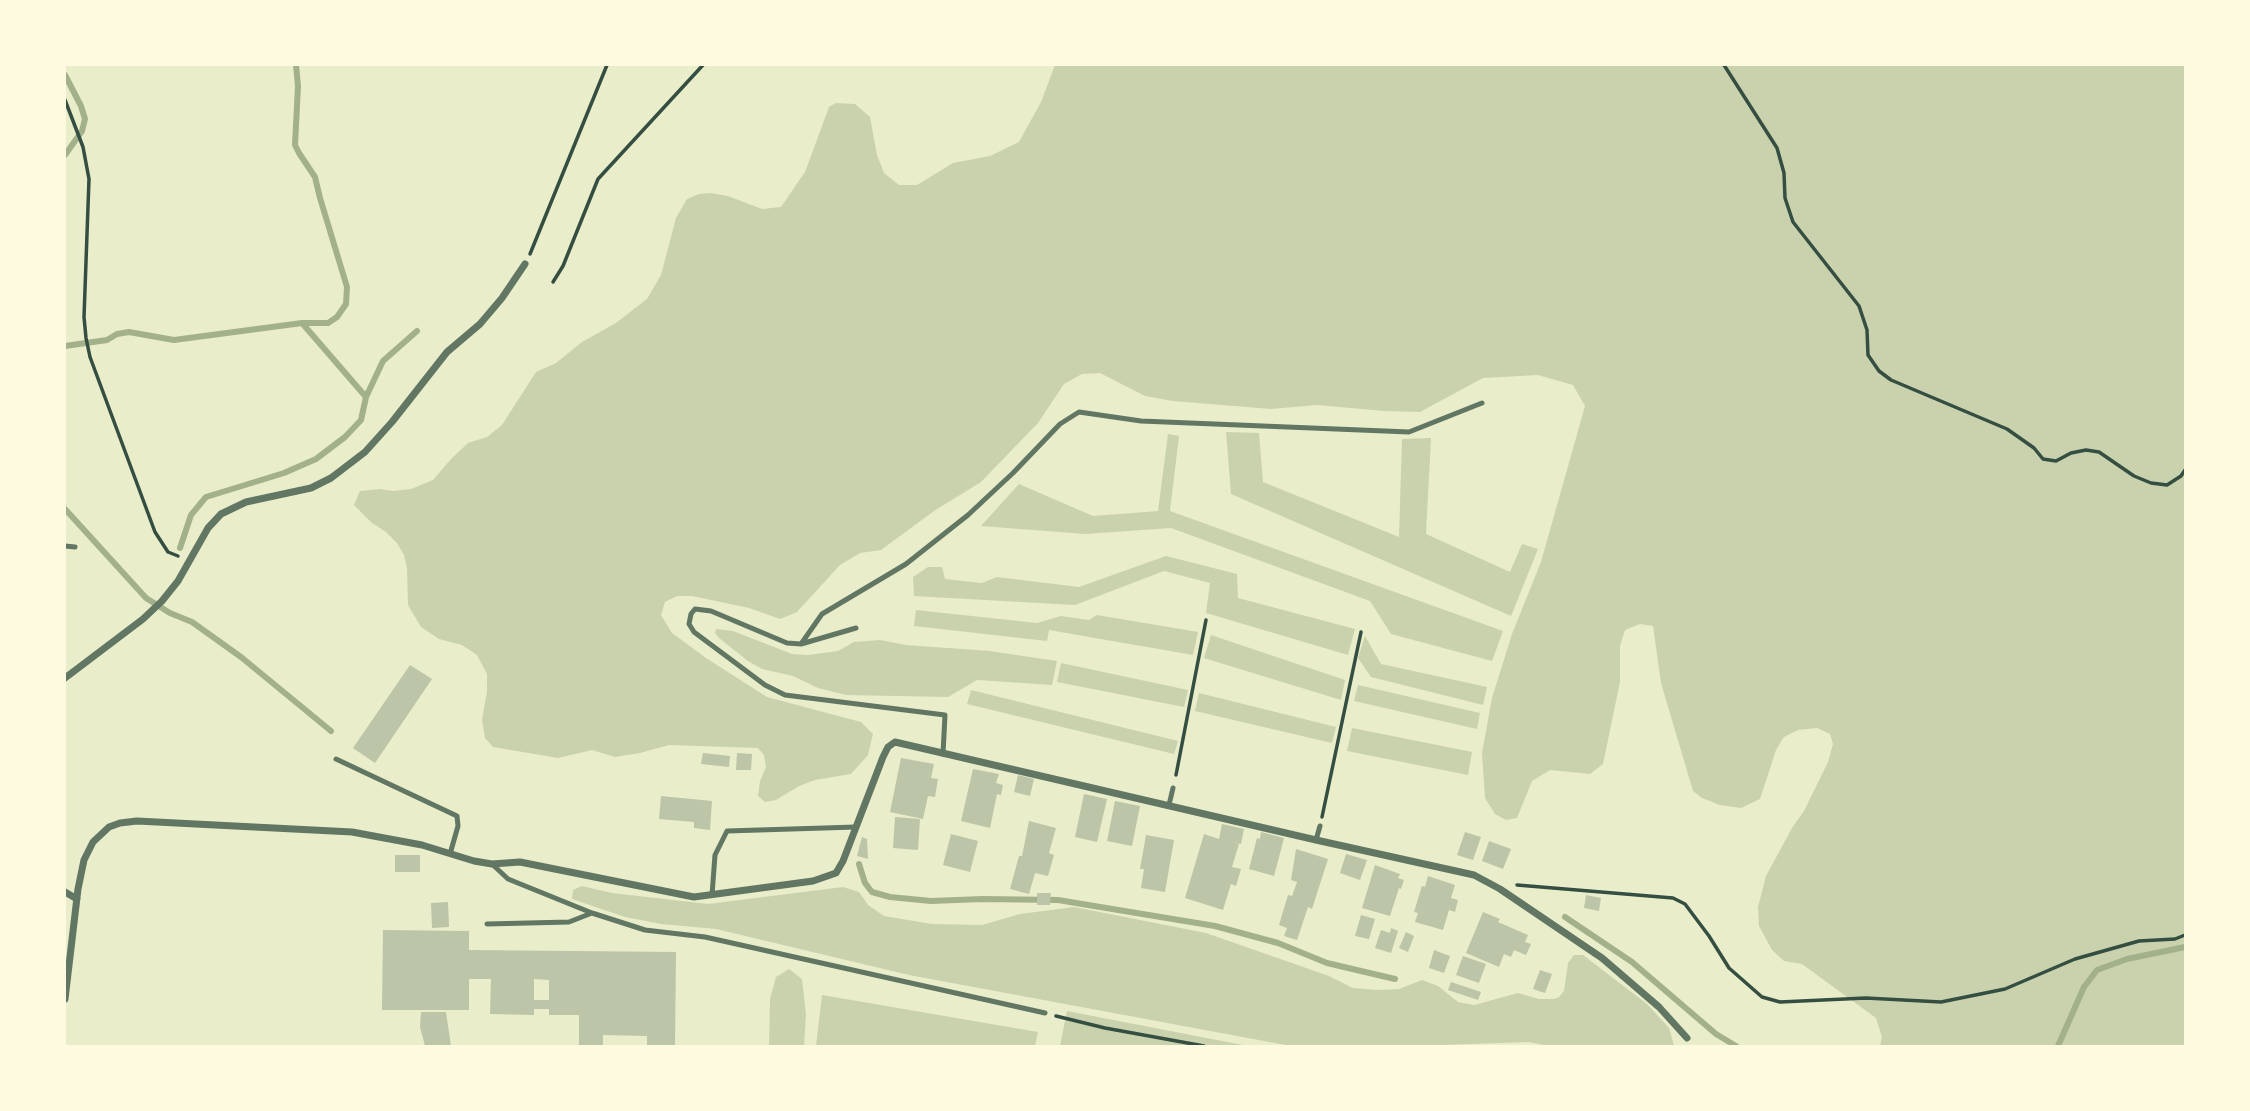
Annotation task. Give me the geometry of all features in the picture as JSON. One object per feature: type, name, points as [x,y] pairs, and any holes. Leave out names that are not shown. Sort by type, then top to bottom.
[{"type":"street","points":[[65,678],[143,619],[162,601],[178,582],[208,528],[221,514],[246,502],[311,488],[331,478],[365,452],[447,352],[480,324],[525,264]]},
{"type":"street","points":[[65,999],[84,860],[93,842],[109,827],[128,822],[352,832],[422,845],[492,864],[520,862],[694,897],[813,881],[836,873],[888,747],[895,743],[1474,874],[1602,958],[1658,1007],[1687,1038]]},
{"type":"street","points":[[65,892],[77,899]]},
{"type":"lane","points":[[801,644],[822,614],[906,564],[937,540],[1013,473],[1060,424],[1079,412],[1141,421],[1409,432],[1482,403]]},
{"type":"lane","points":[[65,546],[75,547]]},
{"type":"lane","points":[[856,628],[801,644],[787,643],[711,611],[695,609],[689,624],[694,632],[765,685],[785,695],[945,715],[943,754]]},
{"type":"lane","points":[[336,759],[457,816],[458,826],[450,854]]},
{"type":"lane","points":[[1168,804],[1173,788]]},
{"type":"lane","points":[[1316,840],[1320,826]]},
{"type":"lane","points":[[712,894],[715,855],[727,831],[856,827]]},
{"type":"lane","points":[[492,864],[508,879],[592,913],[645,930],[705,937],[1045,1013]]},
{"type":"lane","points":[[487,924],[569,922],[592,913]]},
{"type":"path","points":[[525,264],[535,246],[607,65]]},
{"type":"path","points":[[553,282],[563,266],[598,180],[703,65]]},
{"type":"path","points":[[1724,65],[1777,148],[1784,173],[1785,198],[1793,222],[1860,306],[1867,330],[1868,355],[1880,371],[1891,380],[2007,429],[2034,448],[2043,459],[2056,461],[2071,453],[2086,450],[2099,452],[2134,476],[2151,483],[2167,485],[2185,470]]},
{"type":"path","points":[[65,100],[83,146],[89,178],[85,317],[90,357],[155,532],[167,551],[189,561]]},
{"type":"path","points":[[1173,788],[1206,620]]},
{"type":"path","points":[[1320,826],[1361,632]]},
{"type":"path","points":[[1500,889],[1505,883],[1673,898],[1685,904],[1729,968],[1762,997],[1780,1002],[1866,998],[1941,1002],[2006,989],[2075,959],[2113,948],[2139,941],[2175,939],[2185,935]]},
{"type":"path","points":[[1045,1013],[1105,1028],[1204,1046]]},
{"type":"green space","points":[[1055,65],[2185,65],[2185,1046],[1880,1046],[1882,1037],[1876,1018],[1802,964],[1784,961],[1772,950],[1759,926],[1758,907],[1766,876],[1804,811],[1828,762],[1833,744],[1830,734],[1817,728],[1798,730],[1784,737],[1776,750],[1760,799],[1741,808],[1720,805],[1702,798],[1693,791],[1661,683],[1653,626],[1640,624],[1625,630],[1620,646],[1620,682],[1603,764],[1590,774],[1550,770],[1532,781],[1517,818],[1506,820],[1495,814],[1485,798],[1482,753],[1492,698],[1512,634],[1541,562],[1585,406],[1573,385],[1538,375],[1483,378],[1420,412],[1317,405],[1271,409],[1173,401],[1145,396],[1100,373],[1082,374],[1064,384],[1038,423],[981,482],[934,511],[881,550],[860,553],[840,565],[797,612],[780,619],[749,608],[692,596],[677,596],[665,602],[661,615],[672,633],[767,697],[861,722],[873,734],[868,755],[851,774],[815,780],[776,800],[765,802],[758,796],[766,767],[764,755],[758,748],[669,745],[615,757],[592,750],[558,758],[493,747],[485,738],[482,720],[487,674],[477,655],[462,645],[439,639],[421,627],[408,605],[404,555],[386,532],[372,523],[354,505],[360,491],[411,489],[433,480],[468,443],[487,437],[502,425],[536,372],[556,363],[582,342],[616,323],[647,299],[661,275],[676,218],[687,199],[710,193],[728,196],[762,209],[781,207],[805,172],[829,107],[836,103],[855,104],[870,117],[877,155],[884,173],[899,185],[917,185],[953,163],[990,156],[1019,142],[1041,102]]},
{"type":"green space","points":[[1226,432],[1259,433],[1263,482],[1399,537],[1402,439],[1431,438],[1426,534],[1510,572],[1522,544],[1538,549],[1511,616],[1231,494]]},
{"type":"green space","points":[[1168,434],[1179,436],[1170,511],[1503,631],[1492,661],[1391,634],[1370,601],[1171,528],[1085,534],[981,526],[1019,484],[1093,516],[1158,511]]},
{"type":"green space","points":[[1166,556],[1237,574],[1238,598],[1355,629],[1348,655],[1206,613],[1210,583],[1164,571],[1075,605],[914,596],[913,577],[928,567],[942,567],[945,579],[982,583],[997,577],[1079,587]]},
{"type":"green space","points":[[916,610],[1037,623],[1061,616],[1089,620],[1097,615],[1198,632],[1193,655],[1049,630],[1047,641],[914,626]]},
{"type":"green space","points":[[716,629],[733,631],[792,654],[838,651],[854,642],[880,640],[1057,661],[1052,685],[977,680],[948,697],[846,695],[818,688],[793,676],[762,669],[719,638],[715,633]]},
{"type":"green space","points":[[1211,635],[1345,680],[1341,700],[1204,658]]},
{"type":"green space","points":[[1365,636],[1381,664],[1487,687],[1483,705],[1371,677],[1358,658]]},
{"type":"green space","points":[[1061,663],[1188,690],[1184,707],[1057,682]]},
{"type":"green space","points":[[1358,685],[1480,713],[1477,729],[1354,701]]},
{"type":"green space","points":[[971,690],[1178,741],[1174,754],[967,704]]},
{"type":"green space","points":[[1199,693],[1336,727],[1332,743],[1195,711]]},
{"type":"green space","points":[[1352,728],[1472,752],[1468,775],[1347,751]]},
{"type":"green space","points":[[582,886],[612,893],[708,904],[843,887],[859,892],[868,905],[884,916],[932,924],[982,925],[1020,914],[1074,907],[1206,933],[1329,976],[1353,988],[1399,989],[1422,980],[1438,986],[1458,1002],[1474,1005],[1518,993],[1539,999],[1559,997],[1564,991],[1568,963],[1574,955],[1583,955],[1647,1004],[1669,1028],[1674,1046],[1549,1046],[1529,1042],[1291,1046],[909,975],[716,929],[661,924],[625,917],[572,899],[573,890]]},
{"type":"green space","points":[[789,969],[802,979],[806,1014],[804,1046],[769,1046],[770,999],[776,977]]},
{"type":"green space","points":[[822,995],[1038,1032],[1035,1046],[816,1046]]},
{"type":"green space","points":[[1067,1011],[1248,1046],[1060,1046]]},
{"type":"building","points":[[410,665],[432,679],[375,763],[353,748]]},
{"type":"building","points":[[703,753],[730,756],[729,767],[701,764]]},
{"type":"building","points":[[737,753],[752,754],[751,770],[736,770]]},
{"type":"building","points":[[901,758],[934,764],[931,778],[938,779],[935,797],[928,796],[923,819],[890,812]]},
{"type":"building","points":[[973,769],[999,774],[996,783],[1003,785],[1001,795],[997,794],[990,828],[961,821]]},
{"type":"building","points":[[1018,775],[1034,779],[1030,796],[1014,792]]},
{"type":"building","points":[[1084,794],[1107,799],[1097,842],[1075,837]]},
{"type":"building","points":[[661,796],[712,801],[710,830],[694,828],[694,822],[659,819]]},
{"type":"building","points":[[1115,801],[1140,806],[1132,846],[1107,841]]},
{"type":"building","points":[[895,817],[920,819],[918,850],[893,848]]},
{"type":"building","points":[[1029,821],[1056,828],[1049,853],[1054,855],[1048,876],[1035,873],[1029,894],[1010,889],[1019,856],[1022,856]]},
{"type":"building","points":[[1222,824],[1244,829],[1241,844],[1230,842],[1239,844],[1232,867],[1241,869],[1236,886],[1231,884],[1223,910],[1185,898],[1204,834],[1219,839]]},
{"type":"building","points":[[1261,832],[1284,838],[1274,876],[1249,869]]},
{"type":"building","points":[[1465,832],[1481,837],[1473,860],[1457,855]]},
{"type":"building","points":[[951,834],[978,841],[970,872],[943,865]]},
{"type":"building","points":[[1146,835],[1174,840],[1165,892],[1141,888],[1144,869],[1140,869]]},
{"type":"building","points":[[862,837],[867,839],[868,859],[857,856]]},
{"type":"building","points":[[1489,841],[1511,849],[1503,869],[1482,861]]},
{"type":"building","points":[[1296,849],[1328,859],[1312,909],[1308,907],[1297,940],[1284,936],[1287,928],[1279,925],[1288,895],[1292,896],[1297,882],[1291,880]]},
{"type":"building","points":[[1346,854],[1367,860],[1360,880],[1340,873]]},
{"type":"building","points":[[395,855],[420,855],[420,872],[395,872]]},
{"type":"building","points":[[1375,865],[1400,874],[1398,878],[1404,880],[1390,916],[1362,908]]},
{"type":"building","points":[[1428,876],[1455,885],[1451,898],[1458,900],[1455,912],[1449,910],[1443,930],[1415,922],[1418,913],[1414,912]]},
{"type":"building","points":[[1037,893],[1051,893],[1050,905],[1037,905]]},
{"type":"building","points":[[1586,895],[1601,898],[1599,911],[1584,908]]},
{"type":"building","points":[[448,902],[449,927],[432,928],[431,903]]},
{"type":"building","points":[[1483,912],[1528,935],[1525,942],[1531,944],[1526,955],[1514,950],[1511,957],[1504,954],[1499,967],[1466,953]]},
{"type":"building","points":[[1361,915],[1375,919],[1369,939],[1355,936]]},
{"type":"building","points":[[1391,928],[1398,931],[1391,953],[1375,948],[1381,930],[1390,933]]},
{"type":"building","points":[[383,930],[469,931],[469,950],[676,952],[675,1046],[647,1046],[647,1036],[603,1035],[603,1046],[579,1046],[579,1015],[549,1015],[549,1009],[534,1009],[534,1015],[490,1014],[491,979],[469,979],[469,1010],[382,1010]],"holes":[[[534,979],[549,980],[549,1000],[534,1000]]]},
{"type":"building","points":[[1406,932],[1414,936],[1408,952],[1399,948]]},
{"type":"building","points":[[1434,950],[1450,956],[1444,973],[1429,968]]},
{"type":"building","points":[[1463,956],[1486,964],[1479,983],[1456,975]]},
{"type":"building","points":[[1540,970],[1552,974],[1545,993],[1533,989]]},
{"type":"building","points":[[1451,982],[1481,992],[1478,1000],[1448,990]]},
{"type":"building","points":[[421,1012],[446,1012],[451,1046],[425,1046],[420,1027]]},
{"type":"waterway","points":[[65,346],[107,340],[117,334],[129,332],[174,340],[302,323],[328,323],[337,317],[346,304],[347,287],[315,177],[295,145],[298,86],[296,65]]},
{"type":"waterway","points":[[65,75],[85,119],[82,131],[65,155]]},
{"type":"waterway","points":[[180,548],[191,515],[206,497],[284,473],[316,459],[345,437],[361,420],[366,397],[302,323]]},
{"type":"waterway","points":[[366,397],[383,361],[417,331]]},
{"type":"waterway","points":[[65,509],[146,598],[170,613],[192,622],[241,657],[331,731]]},
{"type":"waterway","points":[[859,864],[865,883],[872,892],[890,897],[931,901],[1058,900],[1215,926],[1278,943],[1327,963],[1395,979]]},
{"type":"waterway","points":[[1565,917],[1632,962],[1716,1034],[1736,1046]]},
{"type":"waterway","points":[[2058,1046],[2084,987],[2097,970],[2127,959],[2185,947]]}]
